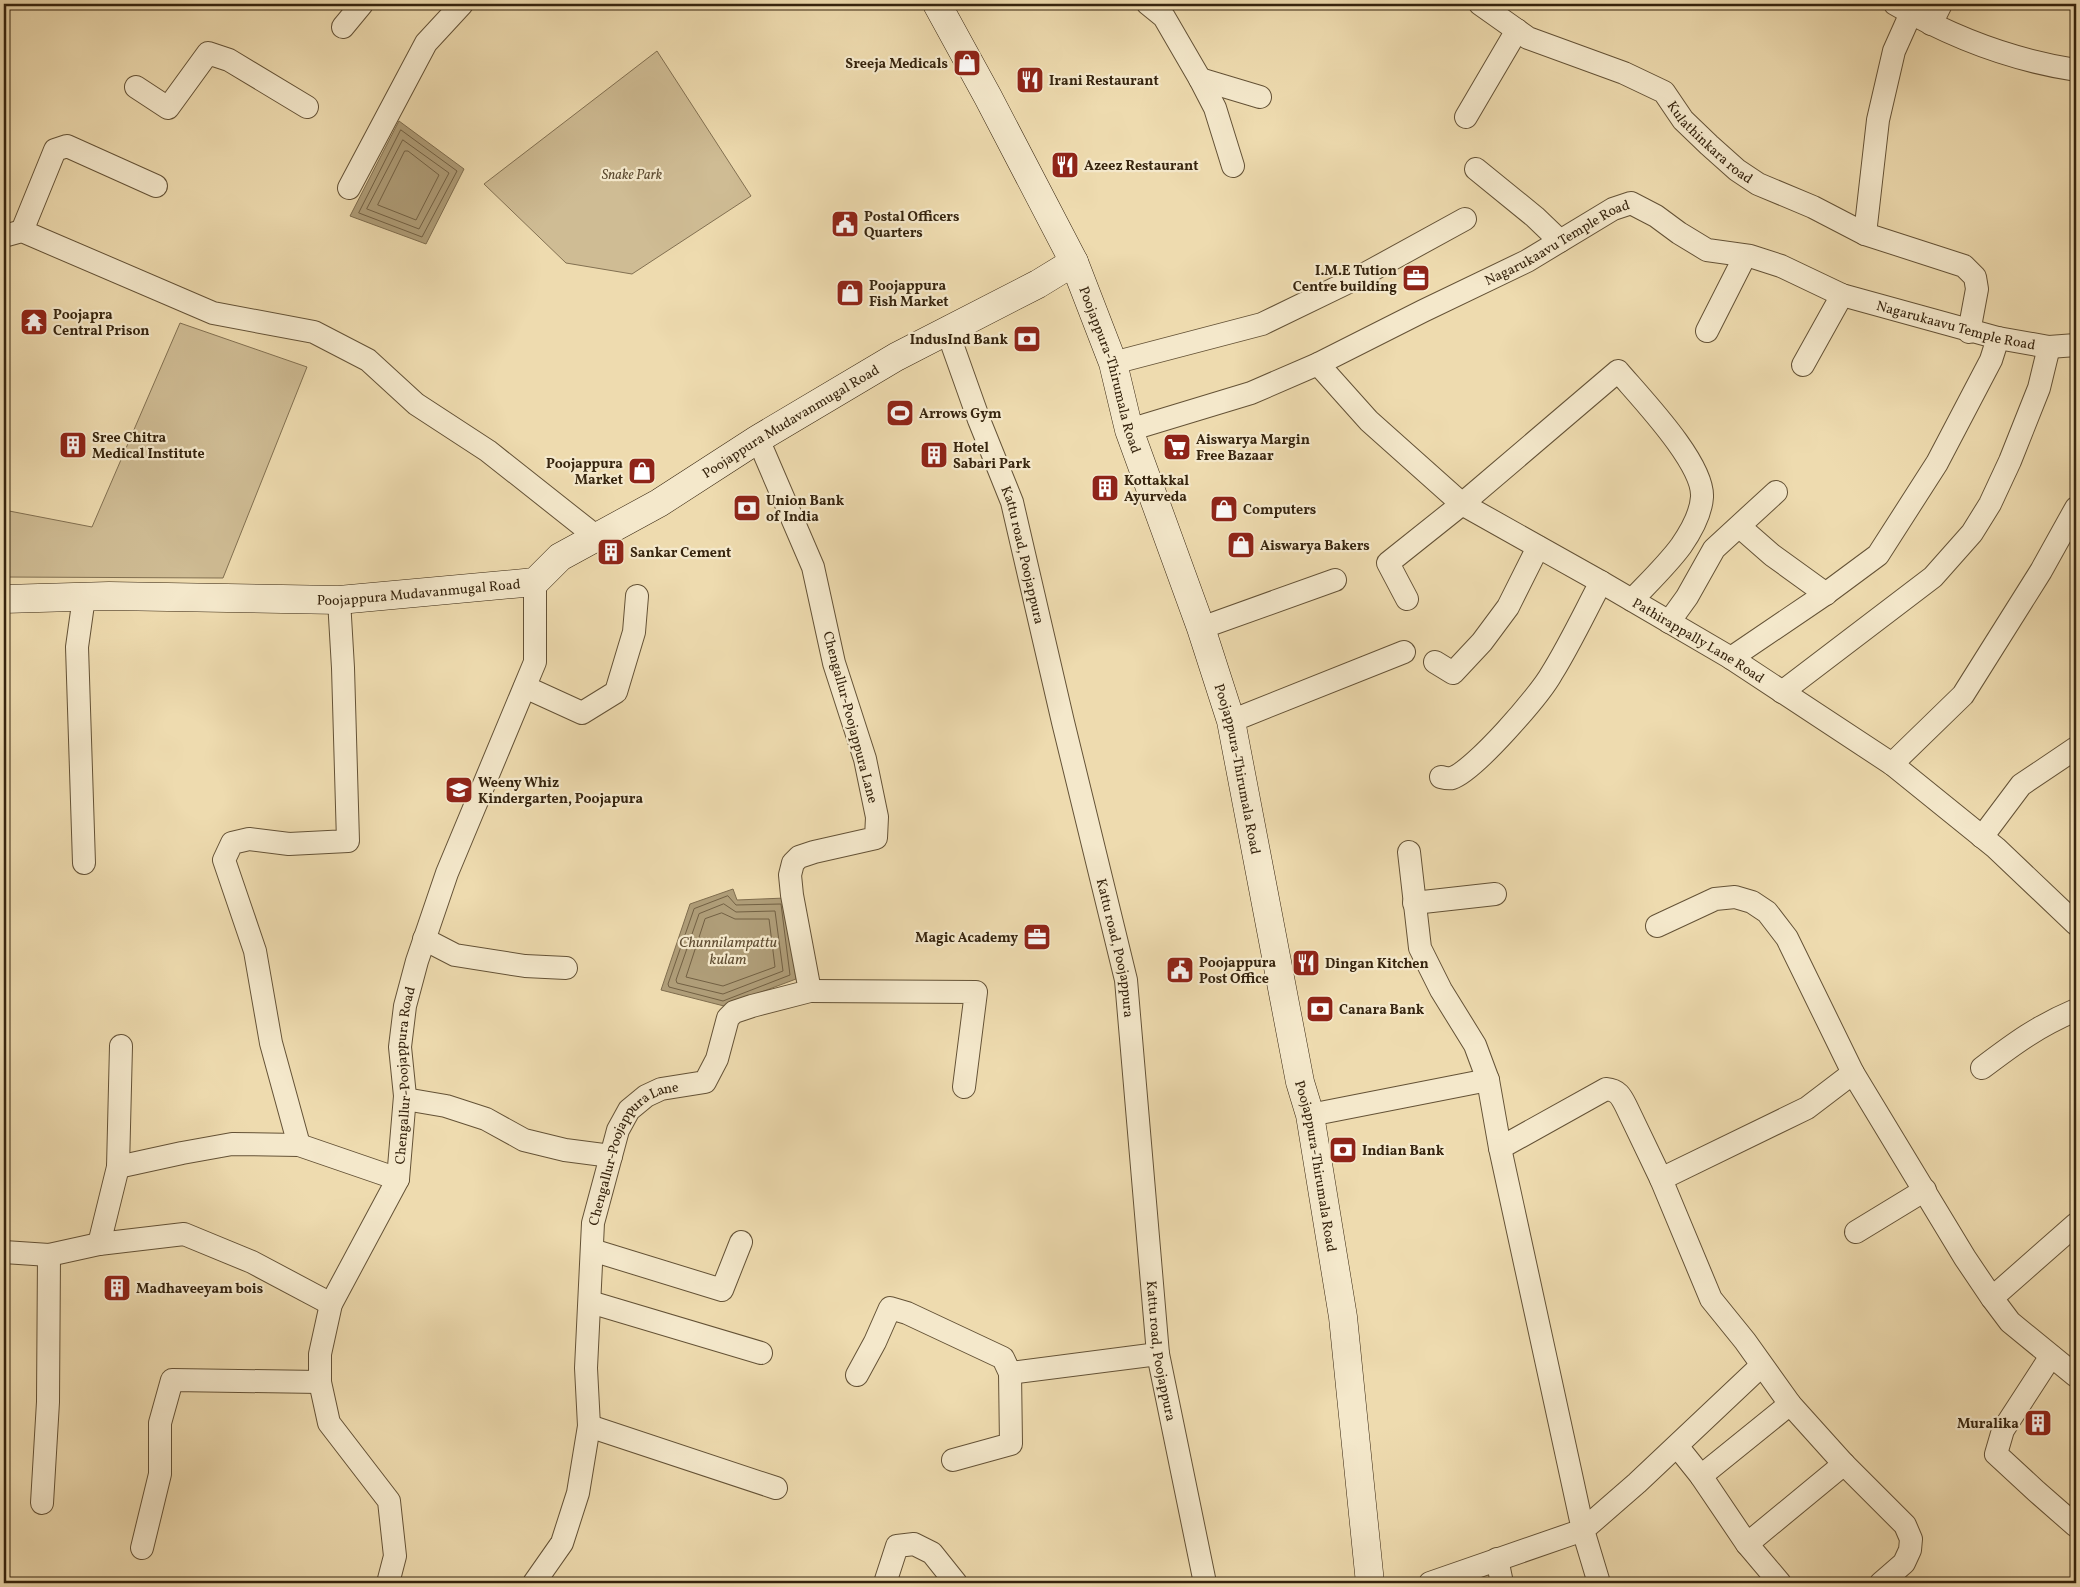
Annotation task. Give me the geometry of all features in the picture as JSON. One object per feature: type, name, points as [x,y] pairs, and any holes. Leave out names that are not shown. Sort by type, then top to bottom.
[{"type":"main road","name":"Poojappura-Thirumala Road","points":[[936,4],[988,97],[1074,262],[1113,363],[1129,430],[1201,628],[1231,721],[1300,1082],[1310,1115],[1343,1316],[1370,1583]]},
{"type":"main road","name":"Poojappura Mudavanmugal Road","points":[[4,599],[84,597],[339,600],[535,582],[560,557],[598,538],[659,503],[758,439],[896,357],[1038,284],[1074,262]]},
{"type":"street","points":[[343,27],[362,4]]},
{"type":"street","points":[[349,188],[426,43],[462,4]]},
{"type":"street","points":[[1148,4],[1164,17],[1200,79],[1215,108],[1233,166]]},
{"type":"street","name":"Kulathinkara road","points":[[1480,4],[1528,38],[1624,73],[1664,92],[1683,120],[1737,170],[1758,184],[1813,207],[1865,234],[1964,266],[1975,277],[1977,289],[1970,332]]},
{"type":"street","points":[[1931,24],[1941,4]]},
{"type":"street","points":[[1865,234],[1878,120],[1903,8],[1931,24],[2008,55],[2050,66],[2076,70]]},
{"type":"street","points":[[1466,117],[1517,30]]},
{"type":"street","points":[[136,87],[168,108],[208,52],[229,60],[307,107]]},
{"type":"street","points":[[1200,79],[1260,97]]},
{"type":"street","points":[[156,186],[67,146],[55,150],[13,233],[214,313],[314,332],[368,360],[416,404],[488,450],[598,538]]},
{"type":"street","points":[[1476,169],[1560,240]]},
{"type":"street","name":"Nagarukaavu Temple Road","points":[[1129,430],[1251,393],[1318,364],[1422,311],[1527,261],[1613,210],[1631,203],[1656,216],[1707,250],[1745,256],[1781,266],[1842,294],[1970,332],[2049,347],[2076,346]]},
{"type":"street","points":[[1113,363],[1262,324],[1363,274],[1465,219]]},
{"type":"street","points":[[1707,331],[1745,256]]},
{"type":"street","points":[[1803,365],[1842,294]]},
{"type":"street","name":"Kattu road, Poojappura","points":[[948,330],[979,420],[1012,502],[1126,980],[1158,1354],[1205,1583]]},
{"type":"street","points":[[1731,658],[1826,594],[1878,556],[1937,463],[1991,360],[1998,338]]},
{"type":"street","points":[[1782,692],[1933,577],[1972,533],[1990,504],[2010,461],[2039,388],[2049,347]]},
{"type":"street","name":"Pathirappally Lane Road","points":[[1318,364],[1370,421],[1462,504],[1731,658],[1892,764],[1982,837],[2076,924]]},
{"type":"street","points":[[1407,599],[1388,563],[1462,504],[1618,370],[1686,456],[1698,477],[1702,496],[1695,521],[1681,545],[1632,600]]},
{"type":"street","name":"Chengallur-Poojappura Lane","points":[[534,1583],[562,1542],[578,1492],[589,1426],[586,1368],[593,1223],[618,1130],[629,1110],[661,1089],[705,1082],[717,1059],[728,1018],[734,1012],[810,991],[792,895],[790,875],[793,863],[799,857],[814,852],[876,838],[877,817],[865,759],[834,663],[813,567],[758,439]]},
{"type":"street","points":[[1669,622],[1687,597],[1714,548],[1740,527],[1776,492]]},
{"type":"street","points":[[1892,764],[1963,695],[2041,571],[2076,508]]},
{"type":"street","points":[[1740,527],[1772,555],[1826,594]]},
{"type":"street","points":[[1435,662],[1453,673],[1482,642],[1508,607],[1538,547]]},
{"type":"street","points":[[1201,628],[1335,580]]},
{"type":"street","name":"Chengallur-Poojappura Road","points":[[388,1583],[395,1556],[389,1501],[329,1423],[320,1382],[320,1354],[331,1304],[398,1180],[405,1099],[400,1047],[405,1006],[424,939],[447,873],[535,662],[535,582]]},
{"type":"street","points":[[1441,777],[1451,779],[1464,772],[1504,732],[1552,675],[1601,582]]},
{"type":"street","points":[[525,687],[582,713],[616,692],[634,632],[637,596]]},
{"type":"street","points":[[84,597],[77,646],[84,862]]},
{"type":"street","points":[[300,1145],[271,1043],[255,951],[224,860],[232,843],[249,839],[289,844],[348,841],[339,600]]},
{"type":"street","points":[[1231,721],[1404,652]]},
{"type":"street","points":[[1982,837],[2021,786],[2076,748]]},
{"type":"street","points":[[1409,852],[1420,948],[1441,990],[1475,1045],[1488,1080],[1500,1148],[1583,1530],[1599,1583]]},
{"type":"street","points":[[1414,903],[1495,894]]},
{"type":"street","points":[[1657,926],[1716,899],[1734,897],[1752,902],[1767,912],[1787,938],[1853,1073],[1965,1258],[2010,1322],[2076,1376]]},
{"type":"street","points":[[424,939],[455,954],[525,966],[566,968]]},
{"type":"street","points":[[810,991],[976,992],[964,1087]]},
{"type":"street","points":[[1982,1068],[2023,1037],[2048,1022],[2076,1010]]},
{"type":"street","points":[[99,1244],[118,1167],[121,1046]]},
{"type":"street","points":[[1661,1179],[1807,1108],[1853,1073]]},
{"type":"street","points":[[1310,1115],[1488,1080]]},
{"type":"street","points":[[1500,1148],[1606,1089],[1614,1090],[1621,1096],[1661,1179],[1712,1299],[1790,1404],[1844,1464],[1904,1525],[1911,1539],[1910,1550],[1904,1562],[1881,1583]]},
{"type":"street","points":[[405,1099],[446,1106],[486,1119],[524,1140],[565,1150],[611,1156]]},
{"type":"street","points":[[118,1167],[232,1144],[300,1145],[398,1180]]},
{"type":"street","points":[[1856,1232],[1925,1190]]},
{"type":"street","points":[[1992,1298],[2076,1224]]},
{"type":"street","points":[[4,1252],[50,1255],[99,1244],[184,1234],[252,1262],[331,1304]]},
{"type":"street","points":[[592,1250],[722,1290],[741,1242]]},
{"type":"street","points":[[42,1504],[48,1402],[50,1255]]},
{"type":"street","points":[[590,1302],[761,1352]]},
{"type":"street","points":[[857,1375],[875,1342],[890,1308],[907,1313],[1003,1358],[1010,1373],[1011,1444],[953,1460]]},
{"type":"street","points":[[1010,1373],[1158,1354]]},
{"type":"street","points":[[2051,1356],[2003,1430],[1996,1454],[2076,1526]]},
{"type":"street","points":[[1430,1583],[1583,1530],[1677,1446],[1761,1366]]},
{"type":"street","points":[[142,1548],[160,1474],[160,1423],[172,1380],[320,1382]]},
{"type":"street","points":[[1701,1476],[1790,1404]]},
{"type":"street","points":[[589,1426],[776,1488]]},
{"type":"street","points":[[1677,1446],[1701,1476],[1747,1544],[1780,1583]]},
{"type":"street","points":[[1747,1544],[1844,1464]]},
{"type":"street","points":[[885,1583],[897,1546],[914,1544],[932,1553],[956,1583]]},
{"type":"street","points":[[1497,1559],[1502,1583]]},
{"type":"green space","name":"Snake Park","points":[[657,51],[751,196],[632,274],[566,263],[484,184]]},
{"type":"green space","points":[[180,323],[307,367],[223,578],[4,577],[4,510],[92,527]]},
{"type":"water","points":[[399,121],[464,169],[426,244],[350,216]]},
{"type":"water","name":"Chunnilampattu kulam","points":[[733,889],[737,900],[785,898],[796,979],[724,1006],[661,990],[690,904]]},
{"type":"place","name":"Sreeja Medicals","points":[[967,63]]},
{"type":"place","name":"Irani Restaurant","points":[[1030,80]]},
{"type":"place","name":"Azeez Restaurant","points":[[1065,165]]},
{"type":"place","name":"Postal Officers Quarters","points":[[845,224]]},
{"type":"place","name":"I.M.E Tution Centre building","points":[[1416,278]]},
{"type":"place","name":"Poojappura Fish Market","points":[[850,293]]},
{"type":"place","name":"Poojapra Central Prison","points":[[34,322]]},
{"type":"place","name":"IndusInd Bank","points":[[1027,339]]},
{"type":"place","name":"Arrows Gym","points":[[900,413]]},
{"type":"place","name":"Sree Chitra Medical Institute","points":[[73,445]]},
{"type":"place","name":"Aiswarya Margin Free Bazaar","points":[[1177,447]]},
{"type":"place","name":"Hotel Sabari Park","points":[[934,455]]},
{"type":"place","name":"Poojappura Market","points":[[642,471]]},
{"type":"place","name":"Kottakkal Ayurveda","points":[[1105,488]]},
{"type":"place","name":"Union Bank of India","points":[[747,508]]},
{"type":"place","name":"Computers","points":[[1224,509]]},
{"type":"place","name":"Aiswarya Bakers","points":[[1241,545]]},
{"type":"place","name":"Sankar Cement","points":[[611,552]]},
{"type":"place","name":"Weeny Whiz Kindergarten, Poojapura","points":[[459,790]]},
{"type":"place","name":"Magic Academy","points":[[1037,937]]},
{"type":"place","name":"Dingan Kitchen","points":[[1306,963]]},
{"type":"place","name":"Poojappura Post Office","points":[[1180,970]]},
{"type":"place","name":"Canara Bank","points":[[1320,1009]]},
{"type":"place","name":"Indian Bank","points":[[1343,1150]]},
{"type":"place","name":"Madhaveeyam bois","points":[[117,1288]]},
{"type":"place","name":"Muralika","points":[[2038,1423]]}]
